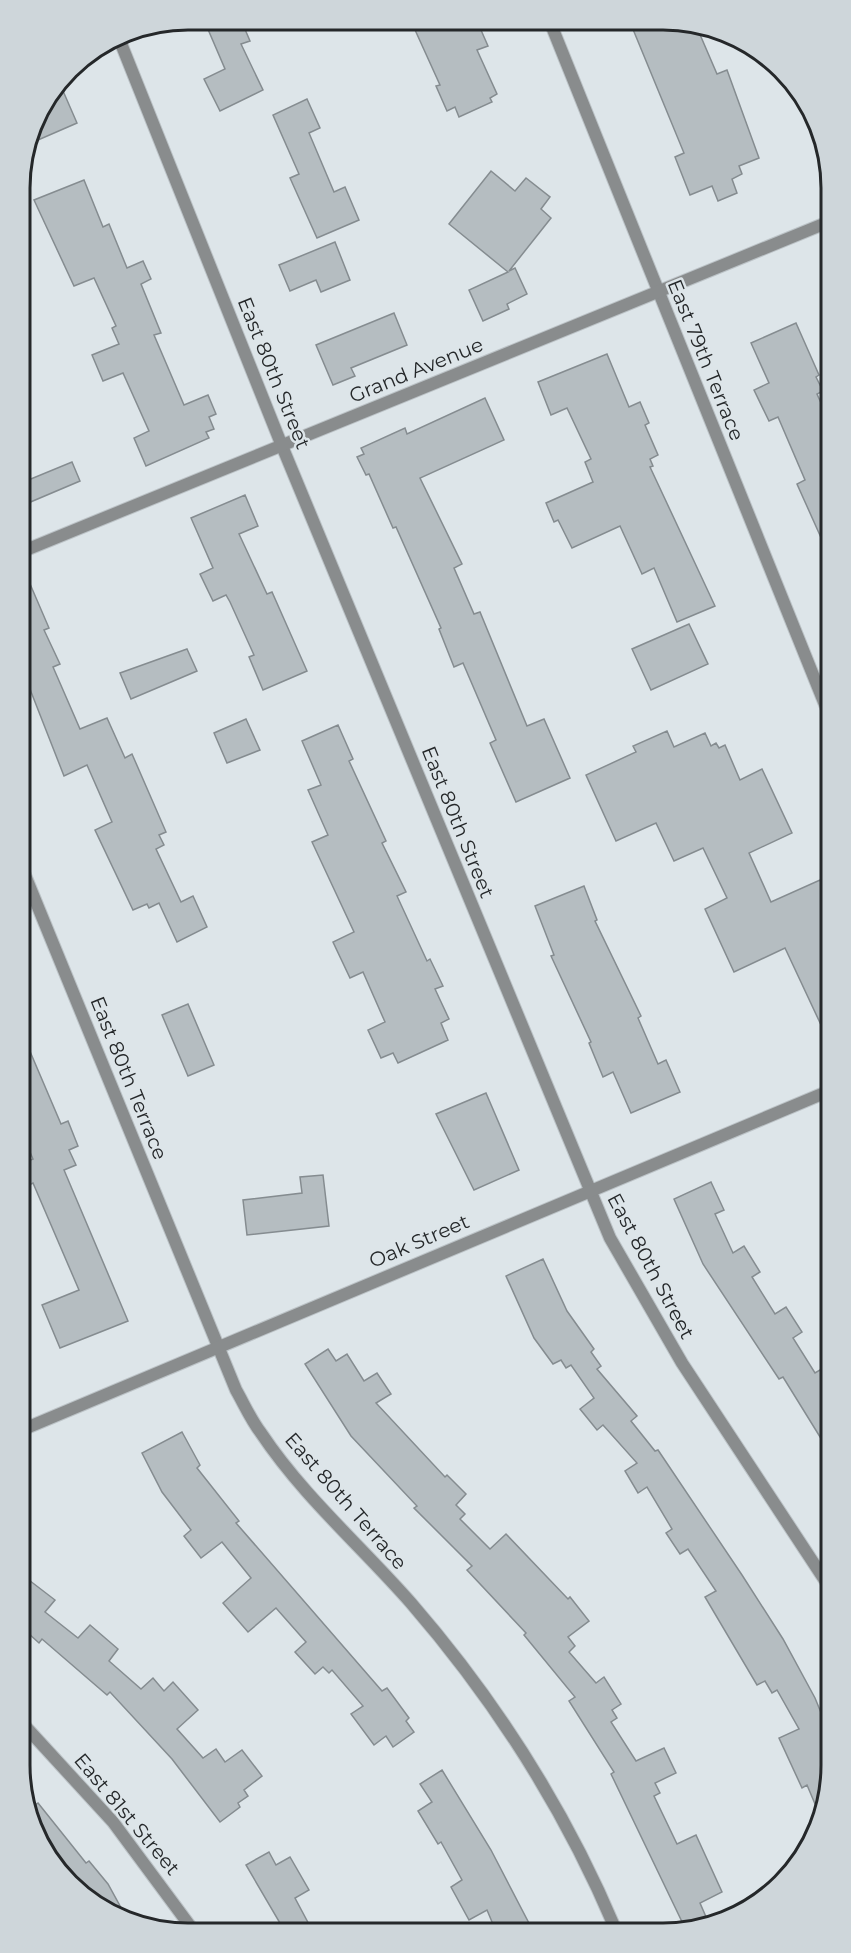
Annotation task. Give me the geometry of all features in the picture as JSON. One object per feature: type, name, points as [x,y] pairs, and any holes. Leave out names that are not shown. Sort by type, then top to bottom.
[{"type":"street","name":"East 79th Terrace","points":[[553,30],[821,695]]},
{"type":"street","name":"East 80th Street","points":[[122,45],[282,446],[589,1192],[610,1238],[682,1363],[821,1573]]},
{"type":"street","name":"Grand Avenue","points":[[30,548],[821,225]]},
{"type":"street","name":"East 80th Terrace","points":[[30,888],[216,1347],[236,1390],[261,1433],[300,1484],[410,1602],[468,1672],[545,1787],[613,1923]]},
{"type":"street","name":"Oak Street","points":[[30,1426],[821,1094]]},
{"type":"street","name":"East 81st Street","points":[[30,1731],[113,1822],[188,1923]]},
{"type":"building","points":[[208,30],[245,30],[250,41],[241,44],[263,90],[220,111],[204,79],[225,69]]},
{"type":"building","points":[[415,30],[481,30],[488,46],[477,50],[497,94],[490,98],[492,102],[459,117],[455,107],[447,111],[436,86],[440,85]]},
{"type":"building","points":[[633,30],[673,30],[700,34],[717,74],[727,70],[759,158],[739,166],[742,174],[732,179],[737,193],[718,201],[712,186],[690,195],[675,157],[684,153]]},
{"type":"building","points":[[63,92],[77,123],[37,140],[46,118]]},
{"type":"building","points":[[307,99],[320,128],[309,133],[334,192],[345,187],[359,220],[317,238],[290,178],[299,174],[273,115]]},
{"type":"building","points":[[491,171],[515,191],[526,178],[550,197],[541,209],[551,218],[509,271],[515,268],[527,294],[507,304],[509,309],[483,321],[469,290],[508,272],[449,224]]},
{"type":"building","points":[[84,180],[103,227],[109,224],[127,268],[143,261],[151,279],[141,284],[161,333],[154,335],[184,405],[208,395],[216,414],[209,417],[214,429],[206,432],[209,438],[146,466],[134,438],[149,431],[123,373],[103,381],[92,355],[119,344],[112,328],[116,326],[94,278],[74,286],[34,200]]},
{"type":"building","points":[[335,242],[350,280],[321,292],[316,280],[290,291],[279,265]]},
{"type":"building","points":[[394,313],[407,345],[351,368],[355,376],[333,385],[316,345]]},
{"type":"building","points":[[796,323],[819,375],[816,377],[821,387],[821,392],[817,394],[821,403],[821,538],[797,484],[805,480],[778,417],[769,421],[754,390],[769,383],[751,343]]},
{"type":"building","points":[[607,354],[629,407],[640,402],[649,423],[645,425],[658,455],[650,459],[653,466],[650,467],[715,606],[677,622],[654,568],[642,574],[620,526],[572,548],[558,520],[554,522],[546,503],[593,482],[585,462],[591,459],[567,408],[551,415],[538,382]]},
{"type":"building","points":[[485,398],[504,440],[420,478],[462,564],[454,568],[474,614],[480,612],[527,726],[544,719],[570,778],[516,802],[490,743],[496,740],[463,663],[454,667],[439,629],[441,628],[396,527],[393,528],[369,474],[366,475],[357,457],[364,454],[361,448],[405,428],[407,434]]},
{"type":"building","points":[[72,462],[80,481],[30,502],[30,479]]},
{"type":"building","points":[[245,495],[258,526],[239,534],[267,594],[272,592],[307,671],[263,690],[249,657],[254,655],[230,602],[226,595],[213,601],[200,574],[213,568],[191,518]]},
{"type":"building","points":[[30,584],[49,628],[44,630],[60,664],[53,667],[80,729],[107,718],[125,758],[132,754],[166,832],[159,835],[164,845],[156,849],[181,902],[193,896],[207,927],[177,942],[159,903],[149,908],[147,904],[133,910],[95,830],[112,822],[87,765],[64,776],[30,689]]},
{"type":"building","points":[[689,624],[708,664],[651,690],[632,649]]},
{"type":"building","points":[[187,649],[197,671],[131,699],[120,673]]},
{"type":"building","points":[[246,719],[260,750],[227,763],[214,733]]},
{"type":"building","points":[[338,725],[353,759],[349,761],[386,841],[382,843],[406,892],[397,896],[427,961],[430,959],[443,986],[435,989],[449,1019],[441,1023],[448,1040],[398,1063],[393,1053],[381,1058],[368,1030],[385,1022],[363,972],[350,978],[333,942],[354,932],[312,842],[328,835],[308,790],[321,785],[302,741]]},
{"type":"building","points":[[667,731],[674,747],[705,733],[711,746],[716,743],[719,748],[725,745],[740,780],[762,769],[792,833],[749,853],[771,902],[820,880],[821,882],[821,1025],[785,948],[734,972],[705,909],[727,898],[703,848],[674,861],[656,823],[616,841],[586,775],[636,752],[633,746]]},
{"type":"building","points":[[584,886],[597,920],[595,921],[641,1016],[638,1018],[658,1064],[666,1060],[680,1092],[631,1113],[613,1072],[603,1077],[589,1043],[591,1042],[551,956],[554,955],[535,906]]},
{"type":"building","points":[[188,1004],[214,1065],[188,1076],[162,1015]]},
{"type":"building","points":[[30,1051],[61,1124],[68,1121],[78,1146],[69,1150],[76,1165],[64,1170],[128,1321],[60,1348],[42,1305],[79,1290],[33,1183],[30,1184],[30,1160],[33,1159],[30,1152]]},
{"type":"building","points":[[486,1093],[519,1170],[474,1190],[436,1114]]},
{"type":"building","points":[[323,1175],[329,1226],[247,1235],[243,1200],[302,1193],[300,1177]]},
{"type":"building","points":[[711,1182],[724,1210],[715,1214],[733,1253],[744,1246],[760,1272],[752,1277],[775,1314],[786,1307],[802,1332],[793,1338],[815,1373],[821,1369],[821,1438],[783,1377],[779,1379],[703,1264],[674,1199]]},
{"type":"building","points":[[543,1259],[567,1311],[594,1349],[591,1352],[601,1366],[597,1369],[637,1416],[631,1421],[655,1451],[658,1450],[783,1639],[821,1713],[821,1775],[816,1806],[807,1785],[802,1788],[779,1738],[799,1729],[777,1690],[772,1693],[765,1681],[757,1685],[705,1597],[716,1591],[688,1549],[680,1554],[666,1533],[672,1529],[647,1487],[638,1493],[625,1471],[637,1463],[603,1425],[597,1430],[580,1409],[594,1398],[571,1365],[566,1368],[561,1360],[553,1364],[534,1338],[506,1276]]},
{"type":"building","points":[[328,1349],[336,1361],[347,1354],[364,1381],[377,1373],[391,1394],[376,1403],[445,1477],[447,1475],[466,1494],[456,1505],[465,1514],[460,1519],[490,1549],[506,1534],[568,1599],[570,1597],[589,1621],[568,1637],[575,1646],[569,1652],[596,1683],[604,1677],[621,1704],[612,1710],[617,1718],[611,1722],[636,1761],[664,1748],[676,1773],[655,1783],[660,1793],[654,1796],[677,1844],[696,1835],[722,1892],[700,1903],[706,1917],[682,1922],[611,1774],[614,1772],[569,1701],[575,1697],[524,1635],[526,1633],[467,1570],[472,1566],[414,1508],[417,1506],[351,1436],[305,1364]]},
{"type":"building","points":[[182,1432],[200,1465],[197,1468],[239,1521],[236,1523],[382,1691],[387,1688],[409,1718],[406,1721],[414,1732],[393,1747],[386,1736],[374,1745],[351,1714],[363,1706],[332,1670],[329,1673],[323,1667],[315,1674],[295,1652],[306,1642],[276,1608],[248,1632],[223,1603],[251,1578],[222,1542],[201,1558],[184,1536],[191,1530],[162,1492],[142,1453]]},
{"type":"building","points":[[30,1581],[55,1600],[45,1612],[78,1638],[90,1625],[118,1649],[109,1661],[141,1689],[153,1678],[164,1691],[173,1682],[198,1710],[177,1729],[203,1758],[216,1749],[225,1762],[242,1750],[262,1776],[244,1790],[248,1796],[238,1803],[240,1807],[220,1822],[172,1759],[110,1692],[107,1695],[42,1639],[39,1643],[30,1635]]},
{"type":"building","points":[[442,1770],[491,1850],[529,1923],[492,1923],[487,1910],[469,1920],[451,1887],[462,1880],[441,1842],[438,1844],[418,1811],[432,1802],[420,1784]]},
{"type":"building","points":[[38,1803],[86,1863],[89,1861],[108,1884],[121,1908],[100,1896],[76,1877],[51,1844],[35,1805]]},
{"type":"building","points":[[269,1852],[276,1865],[290,1857],[309,1890],[295,1898],[308,1923],[280,1923],[246,1865]]}]
